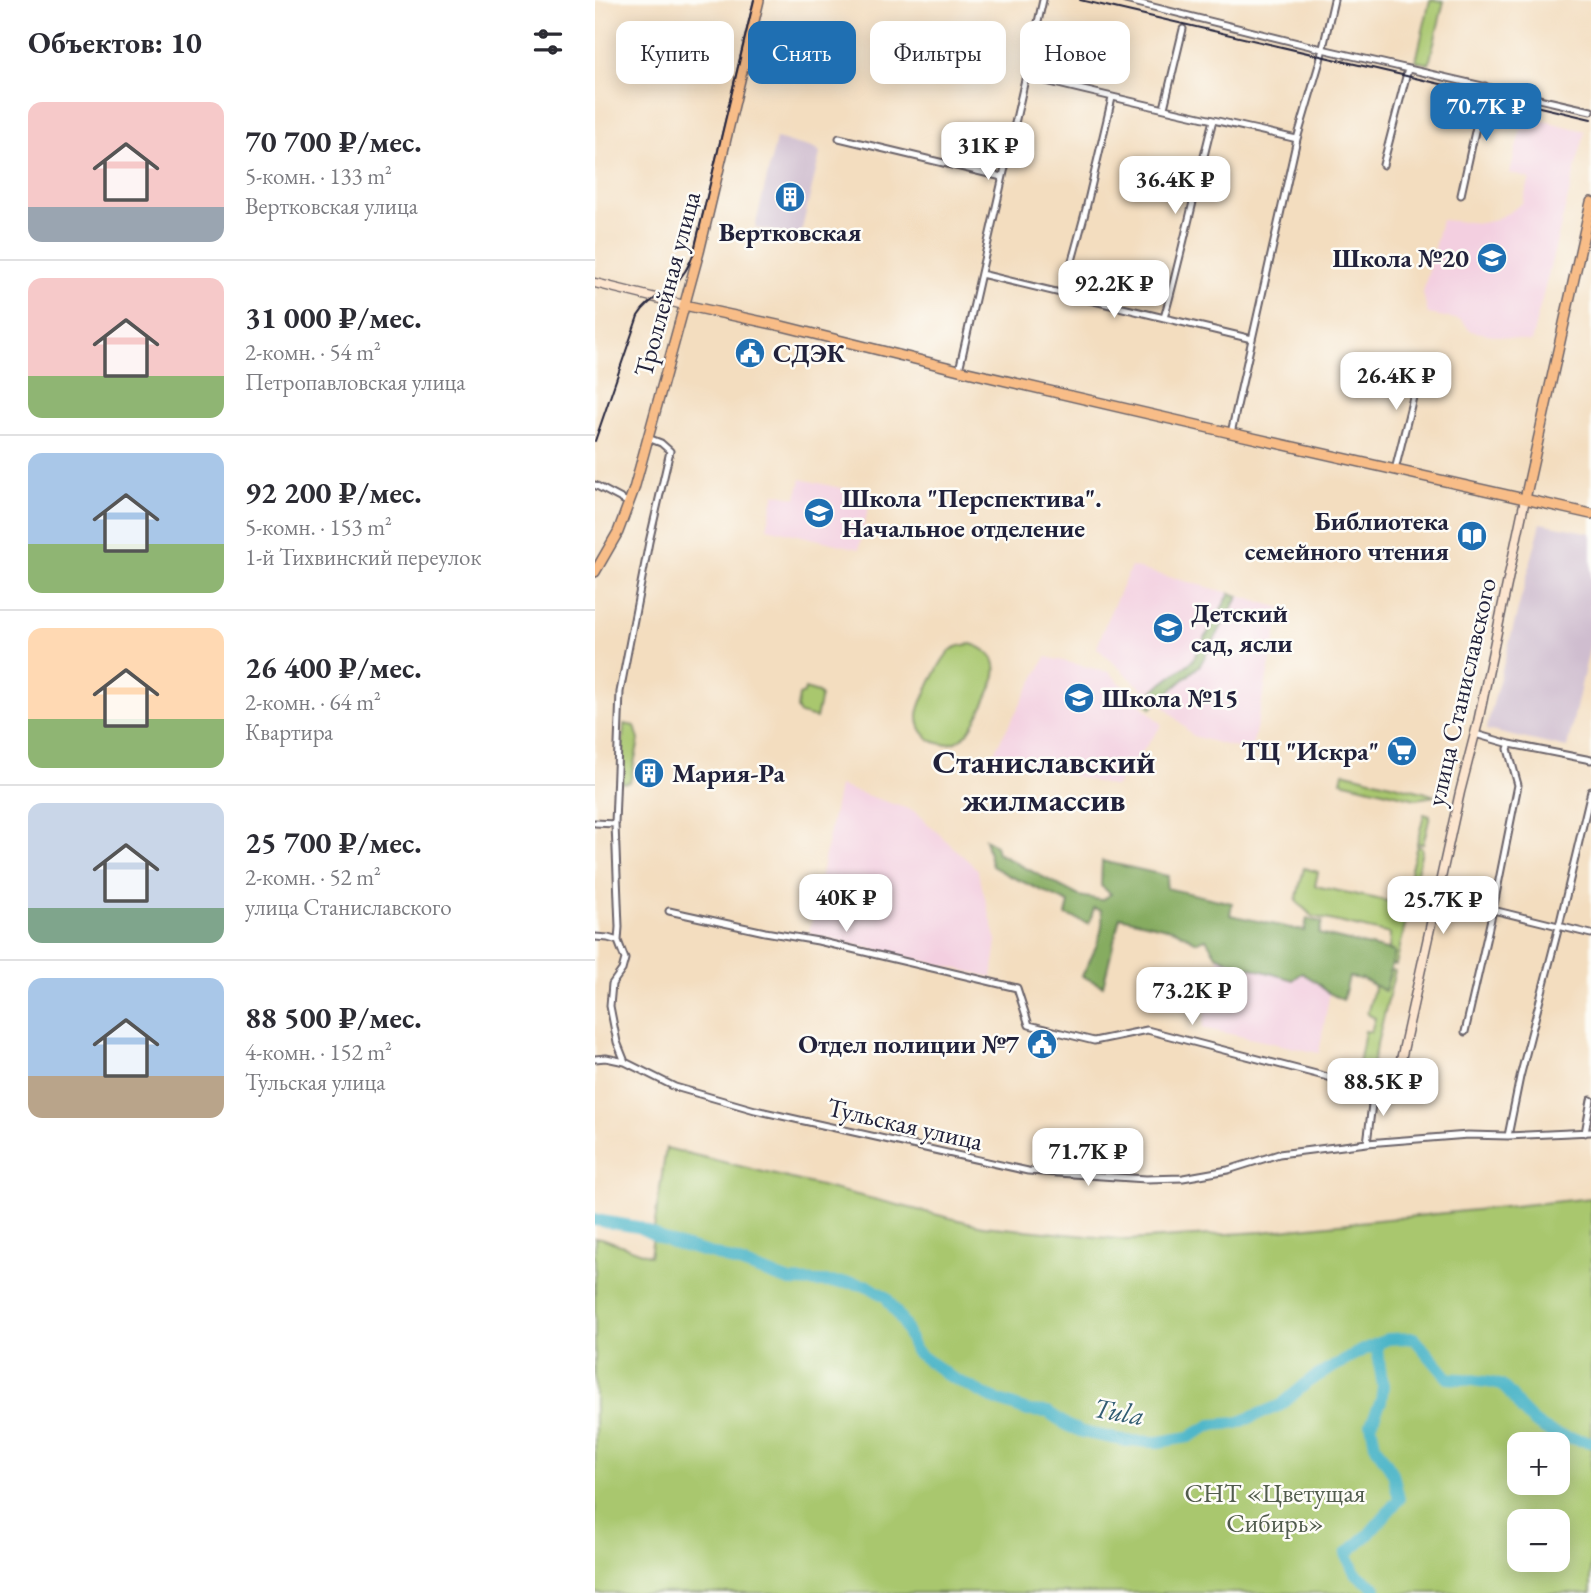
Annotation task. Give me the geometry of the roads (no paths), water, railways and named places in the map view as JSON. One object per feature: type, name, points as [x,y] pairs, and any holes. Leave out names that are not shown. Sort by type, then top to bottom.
[{"type":"main road","name":"Троллейная улица","points":[[595,572],[618,533],[648,438],[702,241],[759,0]]},
{"type":"main road","name":"улица Станиславского","points":[[1525,499],[1591,202]]},
{"type":"main road","points":[[684,304],[1231,433],[1591,514]]},
{"type":"street","points":[[1038,21],[1043,0]]},
{"type":"street","points":[[1125,0],[1591,111]]},
{"type":"street","points":[[1231,433],[1297,139],[1334,0]]},
{"type":"street","points":[[1164,108],[1183,29]]},
{"type":"street","points":[[1383,164],[1408,69]]},
{"type":"street","points":[[959,370],[1024,84]]},
{"type":"street","points":[[1057,84],[1297,139]]},
{"type":"street","points":[[1461,195],[1485,86]]},
{"type":"street","points":[[1063,294],[1112,98]]},
{"type":"street","points":[[1164,318],[1213,120]]},
{"type":"street","points":[[839,138],[1002,177]]},
{"type":"street","points":[[981,274],[1252,339]]},
{"type":"street","points":[[595,283],[684,304]]},
{"type":"street","points":[[1395,470],[1422,361]]},
{"type":"street","points":[[625,1062],[617,1042],[610,1006],[612,984],[622,970],[625,959],[618,941],[615,824],[620,692],[670,451],[661,443],[648,438]]},
{"type":"street","points":[[595,485],[629,503]]},
{"type":"street","name":"улица Станиславского","points":[[1374,1089],[1388,1092],[1395,1087],[1525,499]]},
{"type":"street","points":[[1474,734],[1591,761]]},
{"type":"street","points":[[1465,1032],[1518,785],[1508,750],[1510,744]]},
{"type":"street","points":[[1508,1136],[1520,1077],[1591,791]]},
{"type":"street","points":[[595,823],[615,824]]},
{"type":"street","points":[[1493,910],[1591,934]]},
{"type":"street","points":[[669,911],[818,941],[1017,988],[1029,1026],[1094,1041],[1147,1030],[1374,1089],[1367,1143]]},
{"type":"street","points":[[595,937],[618,941]]},
{"type":"street","name":"Тульская улица","points":[[595,1059],[625,1062],[675,1087],[755,1110],[1028,1171],[1146,1179],[1183,1178],[1228,1170],[1279,1154],[1367,1143],[1468,1135],[1588,1132]]},
{"type":"street","points":[[1588,1132],[1591,1100]]},
{"type":"waterway","name":"Tula","points":[[595,1220],[638,1227],[672,1243],[717,1255],[790,1281],[868,1286],[886,1297],[903,1322],[915,1351],[949,1376],[994,1399],[1028,1411],[1048,1412],[1082,1432],[1127,1441],[1158,1442],[1189,1437],[1211,1425],[1237,1423],[1281,1405],[1309,1381],[1357,1353],[1388,1339],[1414,1338],[1448,1378],[1498,1384],[1508,1391],[1531,1419],[1546,1430],[1591,1442]]},
{"type":"waterway","points":[[1376,1344],[1383,1386],[1381,1401],[1371,1424],[1375,1445],[1393,1473],[1399,1499],[1369,1534],[1346,1554],[1355,1573],[1375,1588],[1376,1593]]},
{"type":"tram line","points":[[595,441],[638,316],[649,303],[680,279],[693,255],[754,0]]},
{"type":"tram line","points":[[1080,0],[1591,119]]},
{"type":"place","name":"Вертковская","points":[[790,197]]},
{"type":"place","name":"Школа №20","points":[[1492,258]]},
{"type":"place","name":"СДЭК","points":[[750,353]]},
{"type":"place","name":"Школа \"Перспектива\". Начальное отделение","points":[[819,513]]},
{"type":"place","name":"Библиотека семейного чтения","points":[[1472,536]]},
{"type":"place","name":"Детский сад, ясли","points":[[1168,628]]},
{"type":"place","name":"Школа №15","points":[[1079,698]]},
{"type":"place","name":"ТЦ \"Искра\"","points":[[1402,751]]},
{"type":"place","name":"Мария-Ра","points":[[649,773]]},
{"type":"place","name":"Отдел полиции №7","points":[[1042,1044]]},
{"type":"district","name":"Станиславский жилмассив","points":[[1044,780]]},
{"type":"park label","name":"СНТ «Цветущая Сибирь»","points":[[1275,1508]]}]
